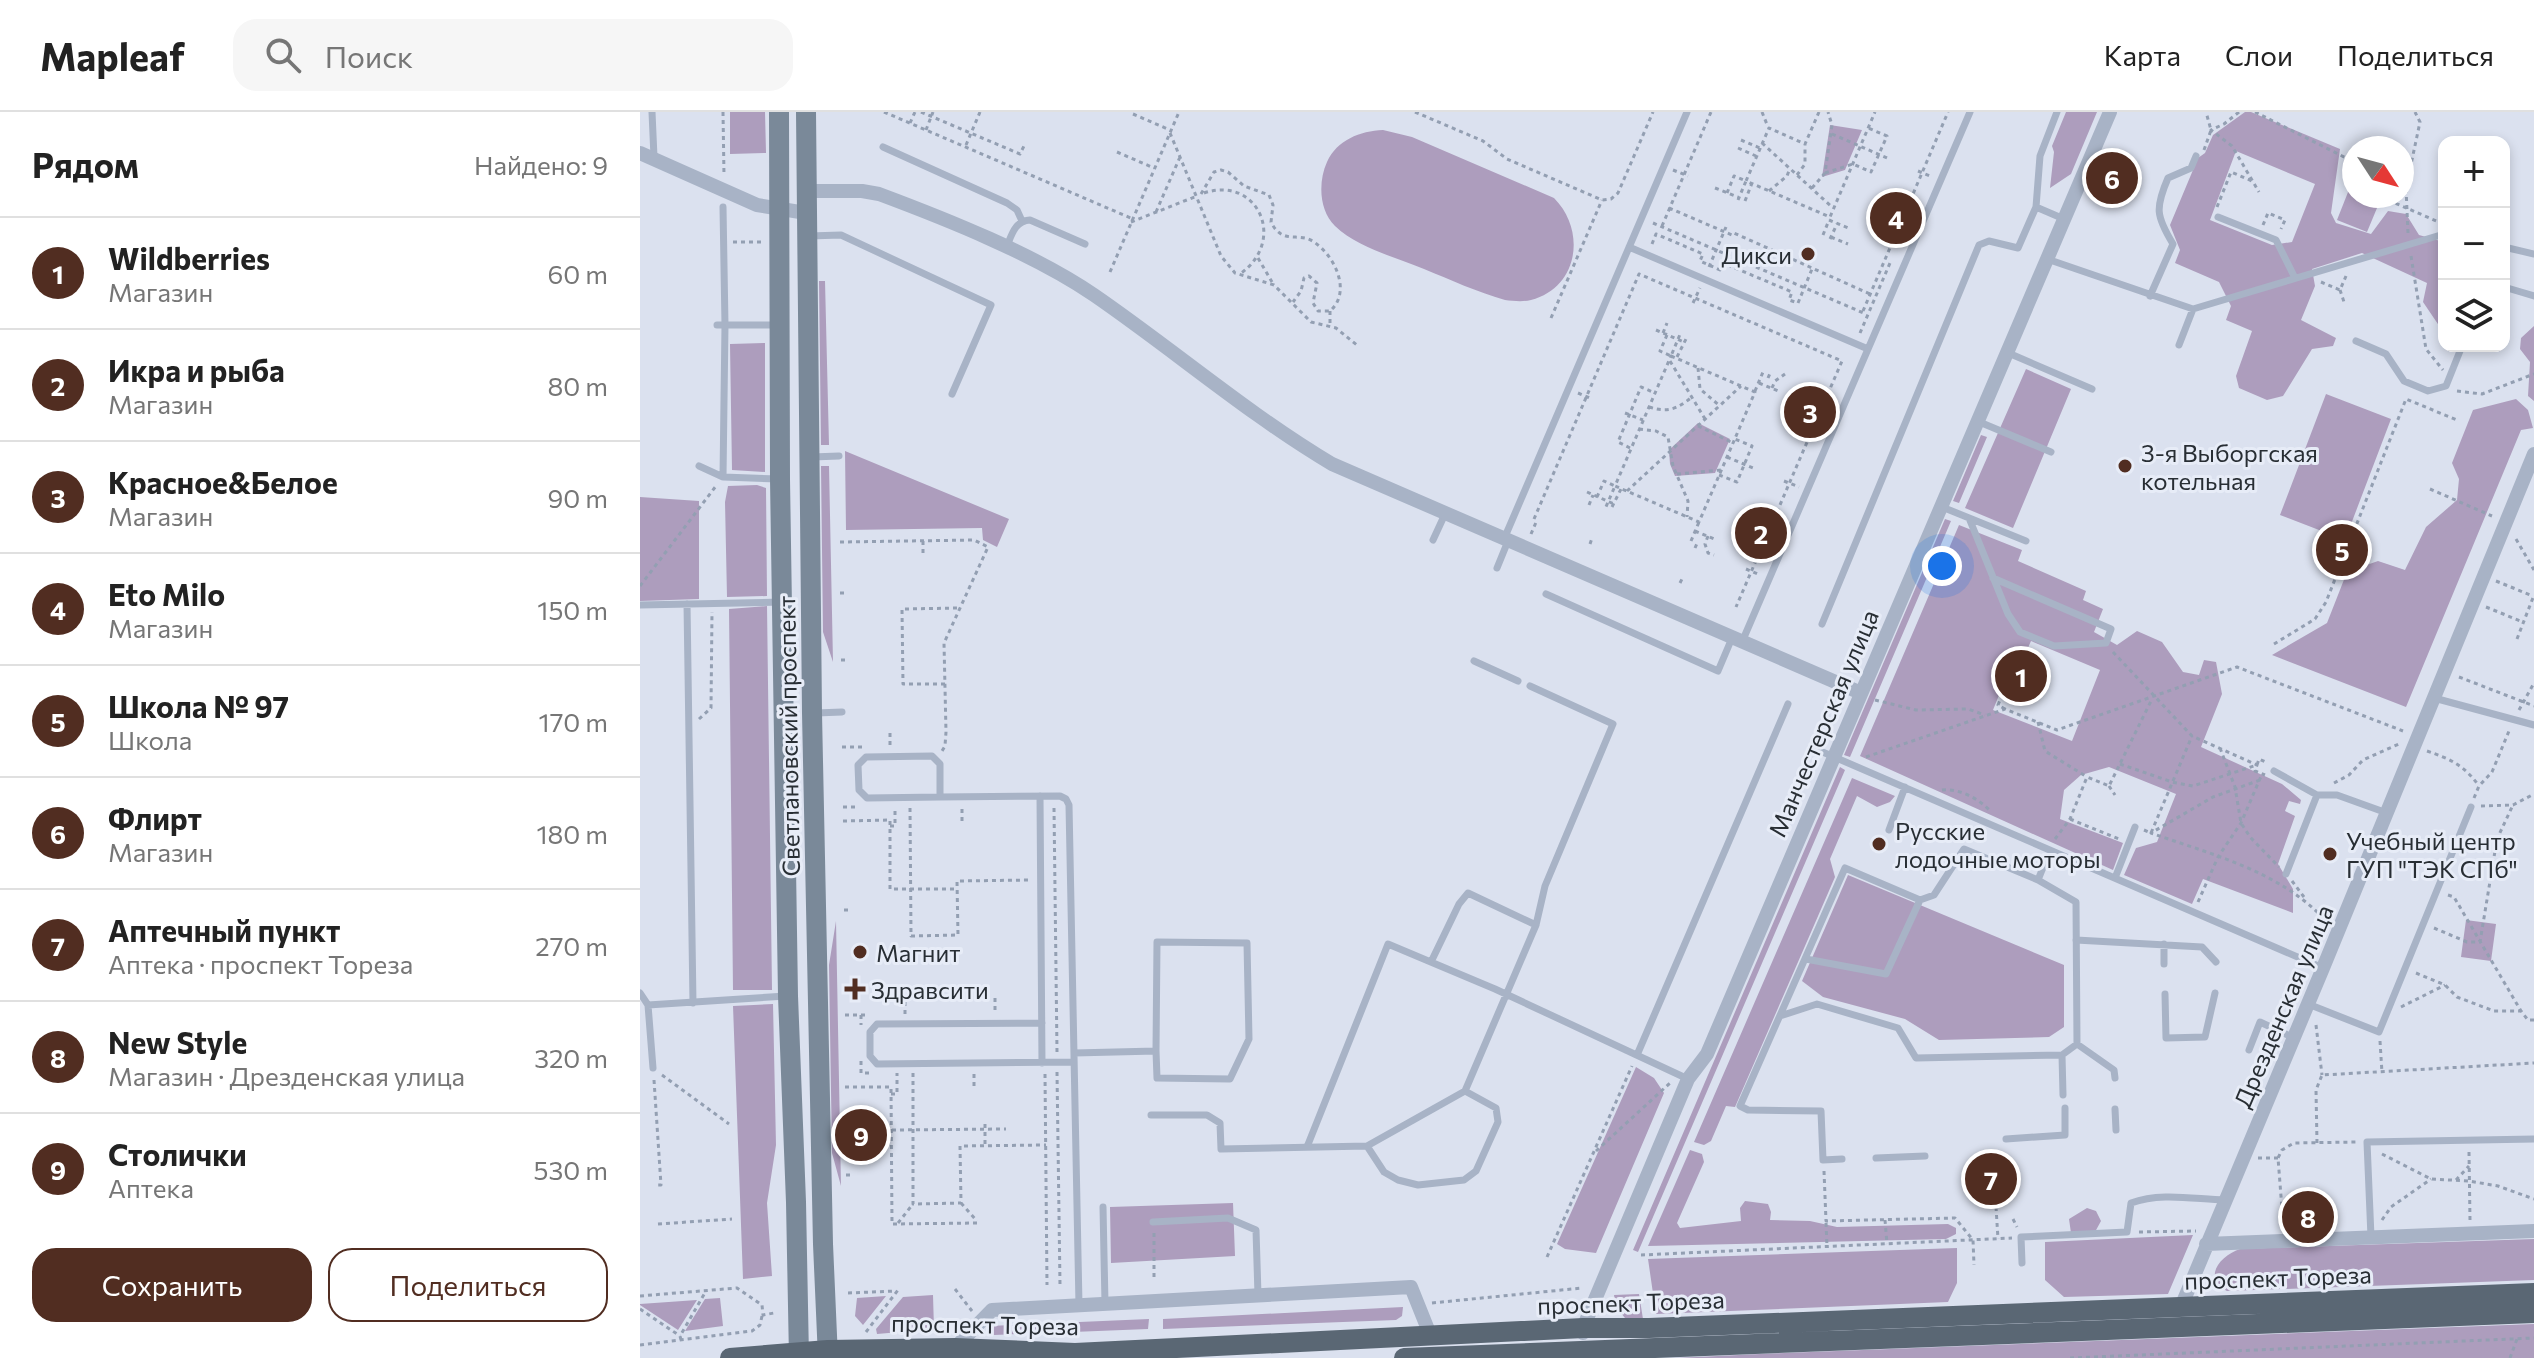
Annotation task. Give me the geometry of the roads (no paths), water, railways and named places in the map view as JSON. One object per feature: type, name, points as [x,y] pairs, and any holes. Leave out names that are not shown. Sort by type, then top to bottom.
[{"type":"main road","name":"Светлановский проспект","points":[[779,112],[780,479],[788,996],[798,1355]]},
{"type":"main road","name":"Светлановский проспект","points":[[806,112],[812,713],[828,1354]]},
{"type":"main road","name":"проспект Тореза","points":[[730,1358],[955,1348],[1075,1355],[1583,1328],[1649,1328],[2534,1293]]},
{"type":"main road","name":"проспект Тореза","points":[[1404,1358],[2534,1313]]},
{"type":"street","name":"Манчестерская улица","points":[[1584,1351],[1583,1328],[1683,1077],[1707,1054],[2110,112]]},
{"type":"street","points":[[647,156],[757,205],[806,213]]},
{"type":"street","points":[[806,191],[879,194],[1047,267],[1094,295],[1304,447],[1357,476],[1861,693]]},
{"type":"street","name":"Дрезденская улица","points":[[2181,1307],[2204,1238],[2227,1200],[2294,1038],[2312,1011],[2323,968],[2534,454]]},
{"type":"street","points":[[2204,1238],[2371,1238],[2534,1231]]},
{"type":"street","points":[[955,1348],[992,1310],[1411,1287],[1431,1337]]},
{"type":"lane","points":[[647,156],[652,112]]},
{"type":"lane","points":[[1497,568],[1506,540],[1687,112]]},
{"type":"lane","points":[[1546,594],[1718,671],[1737,640],[1970,112]]},
{"type":"lane","points":[[1822,624],[1979,245],[1989,241],[2018,248],[2036,207],[2040,156],[2057,112]]},
{"type":"lane","points":[[883,147],[1007,203],[1017,210],[1022,221]]},
{"type":"lane","points":[[2150,296],[2173,244],[2159,221],[2159,200],[2168,178],[2191,168],[2196,156]]},
{"type":"lane","points":[[723,207],[723,477]]},
{"type":"lane","points":[[2036,207],[2064,219]]},
{"type":"lane","points":[[2218,217],[2276,240],[2295,278]]},
{"type":"lane","points":[[1006,248],[1016,226],[1030,220],[1085,244]]},
{"type":"lane","points":[[807,236],[841,235],[991,305],[952,394]]},
{"type":"lane","points":[[2047,259],[2193,309],[2438,236]]},
{"type":"lane","points":[[1629,247],[1868,349]]},
{"type":"lane","points":[[2510,248],[2534,254]]},
{"type":"lane","points":[[2510,289],[2534,296]]},
{"type":"lane","points":[[2179,345],[2193,309]]},
{"type":"lane","points":[[721,325],[779,325]]},
{"type":"lane","points":[[2356,341],[2386,354],[2404,381],[2428,391],[2446,386],[2460,352]]},
{"type":"lane","points":[[2006,352],[2092,389]]},
{"type":"lane","points":[[1977,421],[2051,452]]},
{"type":"lane","points":[[810,457],[839,456]]},
{"type":"lane","points":[[699,466],[723,477],[780,479]]},
{"type":"lane","points":[[1940,506],[2026,541]]},
{"type":"lane","points":[[1433,540],[1445,514]]},
{"type":"lane","points":[[1969,518],[1993,578],[2008,614],[2020,632],[2054,646],[2106,643],[2111,629],[1993,578]]},
{"type":"lane","points":[[640,605],[784,602]]},
{"type":"lane","points":[[687,604],[693,1003]]},
{"type":"lane","points":[[1474,661],[1518,681]]},
{"type":"lane","points":[[1151,1115],[1207,1115],[1220,1123],[1221,1149],[1367,1146],[1465,1091],[1536,925],[1545,886],[1613,724],[1530,686]]},
{"type":"lane","points":[[2434,698],[2534,725]]},
{"type":"lane","points":[[1637,1055],[1788,704]]},
{"type":"lane","points":[[812,713],[842,712]]},
{"type":"lane","points":[[1811,747],[2051,846],[2115,878],[2323,968]]},
{"type":"lane","points":[[940,797],[940,764],[932,756],[866,757],[858,765],[859,790],[867,798],[1054,796],[1066,799],[1069,805],[1079,1305]]},
{"type":"lane","points":[[2274,771],[2316,794],[2337,795],[2387,813]]},
{"type":"lane","points":[[1889,830],[1905,787]]},
{"type":"lane","points":[[2286,874],[2316,794]]},
{"type":"lane","points":[[1040,796],[1044,1062]]},
{"type":"lane","points":[[2312,1011],[2379,1032],[2471,807]]},
{"type":"lane","points":[[2115,878],[2135,827]]},
{"type":"lane","points":[[2038,880],[2051,846]]},
{"type":"lane","points":[[1842,1159],[1823,1160],[1821,1111],[1748,1110],[1740,1106],[1845,868],[1920,900],[1934,895],[1964,849],[2038,880],[2076,902],[2077,1044]]},
{"type":"lane","points":[[1431,962],[1459,904],[1468,893],[1536,925]]},
{"type":"lane","points":[[1806,959],[1886,974],[1920,900]]},
{"type":"lane","points":[[2076,940],[2202,947],[2216,962]]},
{"type":"lane","points":[[1157,942],[1247,943],[1249,1039],[1230,1079],[1157,1078],[1156,1051],[1157,942]]},
{"type":"lane","points":[[1307,1147],[1388,944],[1507,994],[1683,1077]]},
{"type":"lane","points":[[2164,944],[2164,964]]},
{"type":"lane","points":[[640,993],[648,1005],[653,1068]]},
{"type":"lane","points":[[2165,994],[2166,1038],[2205,1037],[2215,993]]},
{"type":"lane","points":[[648,1005],[788,996]]},
{"type":"lane","points":[[1780,1016],[1817,1004],[1898,1028],[1916,1058],[2062,1055],[2077,1044]]},
{"type":"lane","points":[[2249,1050],[2260,1022],[2294,1038]]},
{"type":"lane","points":[[1042,1023],[877,1024],[870,1032],[870,1056],[877,1064],[1057,1062],[1156,1051]]},
{"type":"lane","points":[[2077,1044],[2114,1070],[2115,1078]]},
{"type":"lane","points":[[2062,1055],[2063,1095]]},
{"type":"lane","points":[[1367,1146],[1384,1172],[1398,1180],[1418,1185],[1464,1180],[1476,1171],[1498,1122],[1496,1108],[1465,1091]]},
{"type":"lane","points":[[2006,1139],[2065,1135],[2065,1108]]},
{"type":"lane","points":[[2115,1109],[2116,1130]]},
{"type":"lane","points":[[2371,1238],[2368,1144],[2534,1139]]},
{"type":"lane","points":[[1876,1158],[1925,1156]]},
{"type":"lane","points":[[2022,1263],[2021,1237],[2127,1232],[2131,1203],[2146,1197],[2227,1200]]},
{"type":"lane","points":[[1103,1207],[1105,1303]]},
{"type":"lane","points":[[1153,1222],[1228,1218],[1256,1230],[1258,1295]]},
{"type":"place","name":"Флирт","points":[[2112,178]]},
{"type":"place","name":"Eto Milo","points":[[1896,218]]},
{"type":"place","name":"Дикси","points":[[1808,254]]},
{"type":"place","name":"Красное&Белое","points":[[1810,412]]},
{"type":"place","name":"3-я Выборгская котельная","points":[[2125,466]]},
{"type":"place","name":"Икра и рыба","points":[[1761,533]]},
{"type":"place","name":"Школа № 97","points":[[2342,550]]},
{"type":"place","name":"Wildberries","points":[[2021,676]]},
{"type":"place","name":"Русские лодочные моторы","points":[[1879,844]]},
{"type":"place","name":"Учебный центр ГУП \"ТЭК СПб\"","points":[[2330,854]]},
{"type":"place","name":"Магнит","points":[[860,952]]},
{"type":"place","name":"Здравсити","points":[[855,989]]},
{"type":"place","name":"Столички","points":[[861,1135]]},
{"type":"place","name":"Аптечный пункт","points":[[1991,1179]]},
{"type":"place","name":"New Style","points":[[2308,1217]]}]
